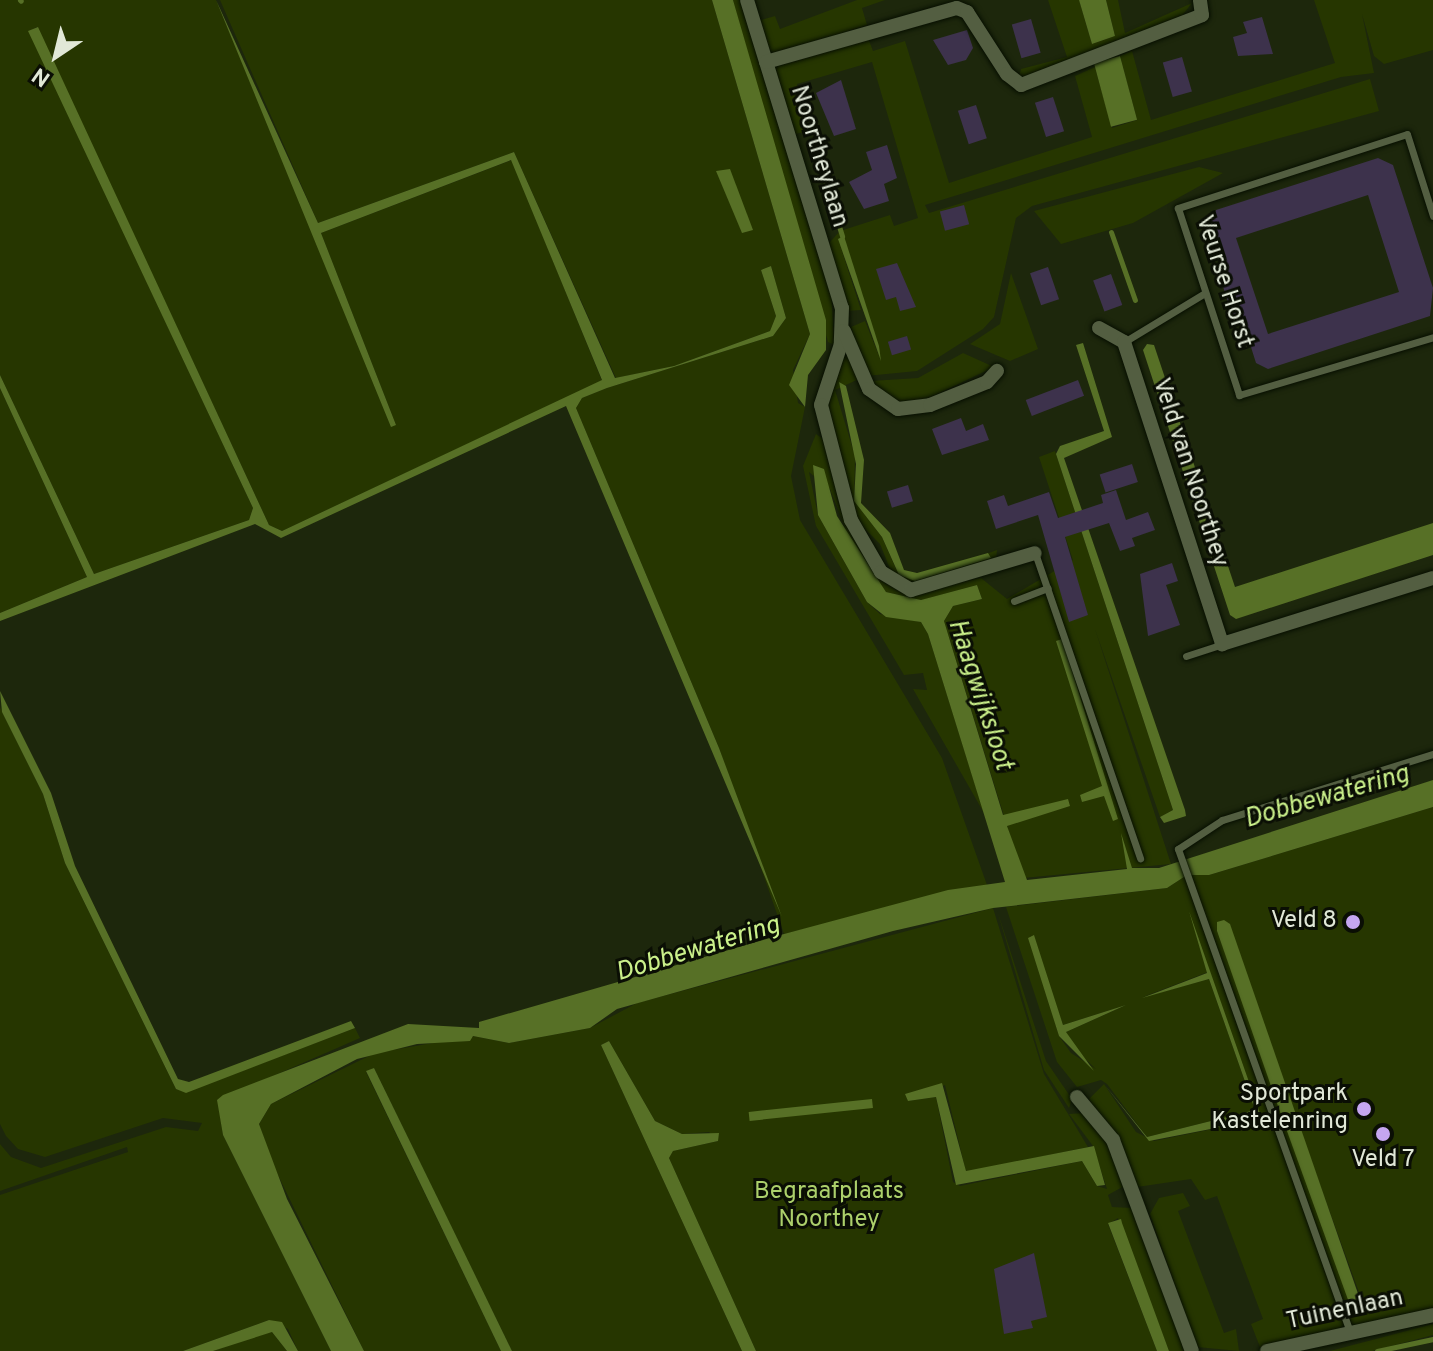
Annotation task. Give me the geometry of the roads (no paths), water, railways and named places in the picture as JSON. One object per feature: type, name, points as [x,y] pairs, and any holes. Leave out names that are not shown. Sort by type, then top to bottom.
[{"type":"street","name":"Noortheylaan","points":[[747,0],[843,327],[869,389],[898,409],[930,405],[997,371]]},
{"type":"street","points":[[766,62],[957,8],[967,12],[1007,74],[1021,85],[1202,15],[1200,0]]},
{"type":"street","points":[[843,327],[821,405],[842,496],[881,572],[896,585],[919,591],[1035,553]]},
{"type":"street","points":[[1099,328],[1124,342]]},
{"type":"street","name":"Veld van Noorthey","points":[[1124,342],[1222,644]]},
{"type":"street","points":[[1222,644],[1433,578]]},
{"type":"street","points":[[1077,1097],[1113,1140],[1192,1351]]},
{"type":"street","name":"Tuinenlaan","points":[[1267,1351],[1433,1315]]},
{"type":"lane","name":"Veurse Horst","points":[[1433,216],[1407,134],[1178,208],[1239,395],[1433,337]]},
{"type":"lane","points":[[1124,342],[1205,293]]},
{"type":"lane","points":[[1035,553],[1140,858]]},
{"type":"lane","points":[[1014,601],[1048,588]]},
{"type":"lane","points":[[1186,656],[1222,644]]},
{"type":"lane","points":[[1350,1332],[1178,849],[1222,820],[1433,754]]},
{"type":"waterway","points":[[824,177],[842,236]]},
{"type":"waterway","points":[[1111,232],[1135,300]]},
{"type":"waterway","points":[[1377,1351],[1433,1339]]},
{"type":"place","name":"Veld 8","points":[[1353,922]]},
{"type":"place","name":"Sportpark Kastelenring","points":[[1364,1109]]},
{"type":"place","name":"Veld 7","points":[[1383,1134]]},
{"type":"water label","name":"Haagwijksloot","points":[[979,695]]},
{"type":"water label","name":"Dobbewatering","points":[[1327,798]]},
{"type":"water label","name":"Dobbewatering","points":[[698,950]]},
{"type":"park label","name":"Begraafplaats Noorthey","points":[[829,1207]]}]
